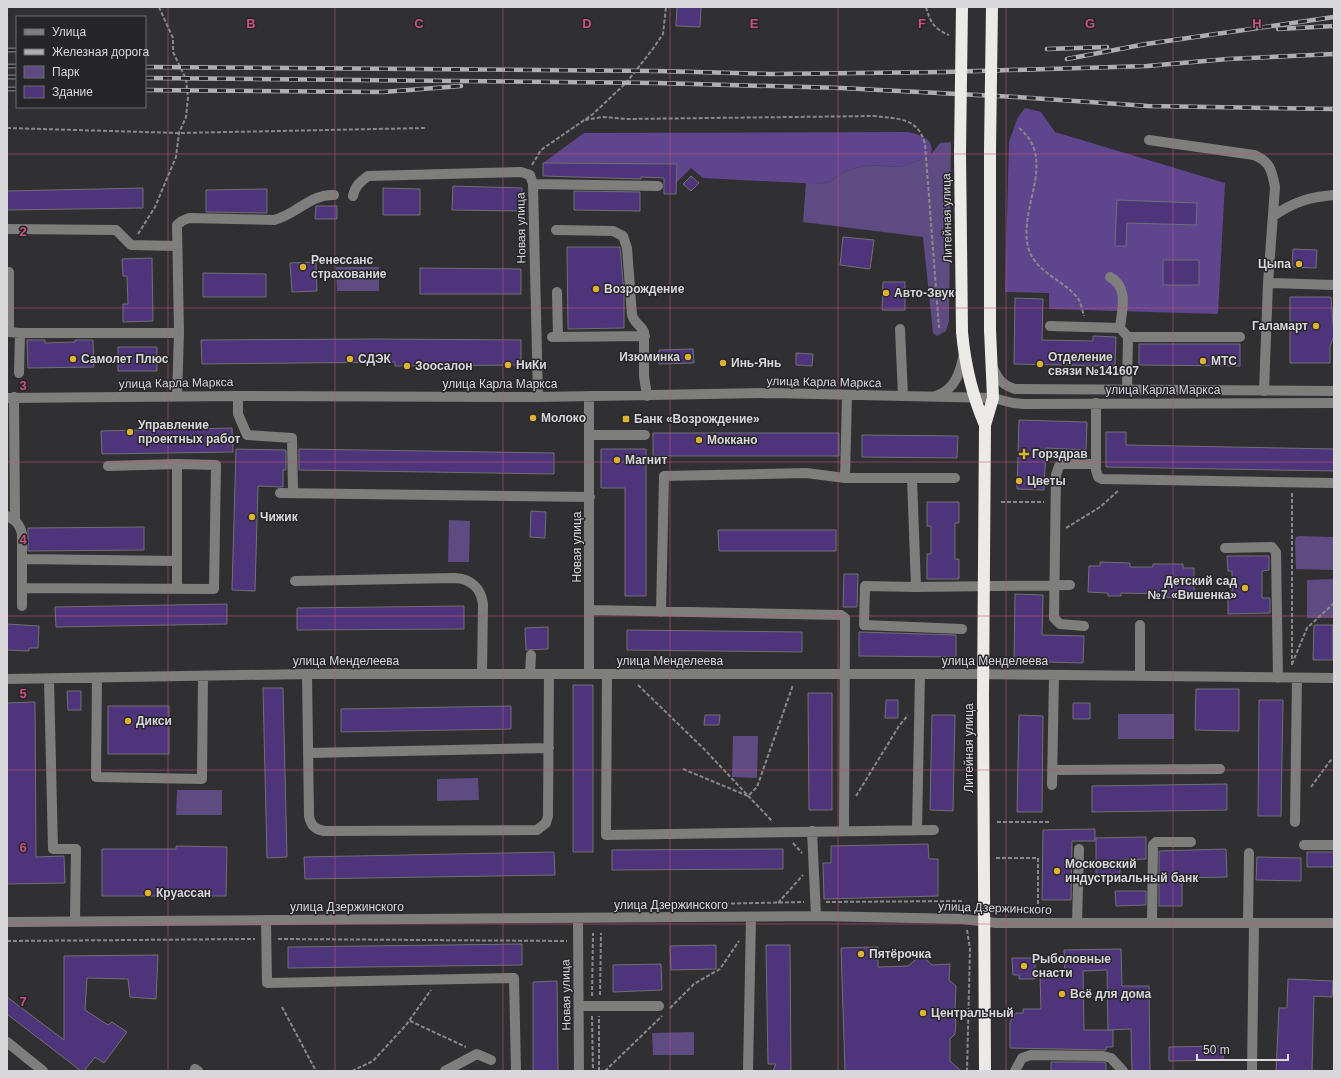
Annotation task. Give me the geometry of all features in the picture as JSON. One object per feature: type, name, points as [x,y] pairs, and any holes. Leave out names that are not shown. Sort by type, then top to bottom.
[{"type":"highway","name":"Литейная улица","points":[[962,7],[960,152],[962,332],[964,352],[974,398],[985,425]]},
{"type":"highway","name":"Литейная улица","points":[[984,1071],[983,674],[985,425],[993,398],[990,330],[992,7]]},
{"type":"street","points":[[1149,140],[1254,155],[1268,163],[1272,172],[1275,187],[1268,283],[1264,391]]},
{"type":"street","name":"Новая улица","points":[[353,196],[355,188],[368,176],[521,172],[531,180],[538,397]]},
{"type":"street","points":[[531,180],[658,186]]},
{"type":"street","points":[[177,396],[179,333],[177,225],[189,218],[274,220],[282,218],[315,198],[326,194],[334,194]]},
{"type":"street","points":[[1273,216],[1290,204],[1313,196],[1334,195]]},
{"type":"street","points":[[7,229],[116,230],[131,245],[177,246]]},
{"type":"street","points":[[556,230],[613,231],[623,236],[628,248],[632,315],[634,321],[642,327],[645,336],[644,376],[647,396]]},
{"type":"street","points":[[9,272],[9,332],[179,333]]},
{"type":"street","points":[[1110,277],[1119,283],[1122,288],[1123,295],[1120,328]]},
{"type":"street","points":[[1268,283],[1334,285]]},
{"type":"street","points":[[557,292],[555,337],[645,336]]},
{"type":"street","points":[[1050,326],[1120,328],[1128,337],[1127,390]]},
{"type":"street","points":[[900,330],[903,396]]},
{"type":"street","points":[[19,373],[20,333]]},
{"type":"street","points":[[1128,337],[1240,337]]},
{"type":"street","points":[[934,397],[950,388],[956,380],[964,352]]},
{"type":"street","name":"улица Карла Маркса","points":[[991,364],[997,378],[1004,385],[1015,389],[1334,391]]},
{"type":"street","name":"улица Карла Маркса","points":[[993,398],[1015,389]]},
{"type":"street","name":"улица Карла Маркса","points":[[10,397],[538,397],[771,393],[993,398],[1013,403],[1334,404]]},
{"type":"street","points":[[845,478],[847,395]]},
{"type":"street","points":[[238,396],[238,414],[247,435],[292,438],[293,493]]},
{"type":"street","name":"Новая улица","points":[[589,396],[589,674]]},
{"type":"street","points":[[10,397],[11,518],[20,526],[22,534],[22,606]]},
{"type":"street","points":[[1096,404],[1096,464],[1097,475],[1102,479],[1334,483]]},
{"type":"street","points":[[589,435],[645,436]]},
{"type":"street","points":[[1084,626],[1066,625],[1056,622],[1054,618],[1056,474],[1059,466],[1067,463],[1096,464]]},
{"type":"street","points":[[177,464],[177,589]]},
{"type":"street","points":[[22,588],[214,588],[216,465],[177,464],[108,466]]},
{"type":"street","points":[[661,612],[664,476],[806,473],[845,478],[955,478]]},
{"type":"street","points":[[912,478],[916,587]]},
{"type":"street","points":[[280,493],[590,497]]},
{"type":"street","points":[[1225,548],[1272,547],[1276,552],[1278,678]]},
{"type":"street","points":[[22,559],[177,561]]},
{"type":"street","points":[[295,581],[463,578],[472,582],[482,596],[483,604],[482,674]]},
{"type":"street","points":[[962,629],[864,625],[865,586],[916,587],[1070,585]]},
{"type":"street","points":[[590,610],[841,615],[845,618],[844,831]]},
{"type":"street","points":[[846,622],[864,620]]},
{"type":"street","points":[[1140,625],[1140,676]]},
{"type":"street","points":[[530,674],[531,655]]},
{"type":"street","points":[[307,674],[309,816],[310,821],[316,829],[324,831],[537,830],[546,823],[548,816],[549,674]]},
{"type":"street","name":"улица Менделеева","points":[[7,679],[307,674],[983,674],[1334,678]]},
{"type":"street","points":[[607,674],[606,835],[934,830]]},
{"type":"street","points":[[917,830],[920,674]]},
{"type":"street","points":[[1052,785],[1054,675]]},
{"type":"street","points":[[97,678],[96,777],[202,779],[204,676]]},
{"type":"street","points":[[1295,678],[1295,822]]},
{"type":"street","points":[[50,679],[53,849],[76,849],[75,921]]},
{"type":"street","points":[[308,753],[549,748]]},
{"type":"street","points":[[1052,770],[1220,769]]},
{"type":"street","points":[[812,832],[814,902],[816,916]]},
{"type":"street","points":[[1152,922],[1153,844],[1156,842],[1191,842]]},
{"type":"street","points":[[1304,845],[1334,845]]},
{"type":"street","points":[[1077,922],[1079,849]]},
{"type":"street","points":[[1250,853],[1252,1071]]},
{"type":"street","name":"улица Дзержинского","points":[[7,922],[578,919],[816,916],[963,920],[984,922],[1334,923]]},
{"type":"street","points":[[748,1071],[751,917]]},
{"type":"street","name":"Новая улица","points":[[578,919],[579,1071]]},
{"type":"street","points":[[266,920],[266,983],[514,978],[516,1071]]},
{"type":"street","points":[[579,1006],[664,1010]]},
{"type":"street","points":[[7,1042],[43,1071]]},
{"type":"street","points":[[445,1071],[477,1054],[491,1060]]},
{"type":"street","points":[[1015,1071],[1022,1058],[1026,1056],[1038,1055],[1103,1056],[1111,1058],[1123,1071]]},
{"type":"path","points":[[131,245],[156,207],[176,157],[179,133],[186,116],[188,98],[186,79],[173,52],[173,38],[159,7]]},
{"type":"path","points":[[531,180],[531,166],[541,150],[603,106],[626,83],[659,41],[665,26],[666,7]]},
{"type":"path","points":[[585,120],[602,117],[628,119],[874,116],[897,119],[917,126],[922,133],[925,144],[939,328]]},
{"type":"path","points":[[7,128],[179,133],[426,128]]},
{"type":"path","points":[[1019,128],[1029,136],[1035,147],[1036,176],[1028,217],[1026,239],[1030,253],[1037,264],[1045,272],[1077,297],[1087,327]]},
{"type":"path","points":[[1055,535],[1100,507],[1115,495],[1126,480]]},
{"type":"path","points":[[1292,483],[1292,665],[1295,678]]},
{"type":"path","points":[[1001,502],[1056,502]]},
{"type":"path","points":[[1292,665],[1307,628],[1334,603]]},
{"type":"path","points":[[627,674],[704,749],[813,864],[778,903]]},
{"type":"path","points":[[748,796],[757,787],[793,685]]},
{"type":"path","points":[[844,815],[899,726],[920,701]]},
{"type":"path","points":[[1311,787],[1330,761],[1334,759]]},
{"type":"path","points":[[683,768],[748,796]]},
{"type":"path","points":[[997,822],[1051,822]]},
{"type":"path","points":[[996,858],[1038,858],[1038,910]]},
{"type":"path","points":[[656,905],[963,901]]},
{"type":"path","points":[[963,920],[969,934],[970,949],[967,1071]]},
{"type":"path","points":[[7,941],[266,938],[568,941]]},
{"type":"path","points":[[605,1071],[664,1010],[694,984],[720,969],[740,939]]},
{"type":"path","points":[[352,1071],[373,1061],[410,1020],[438,980]]},
{"type":"path","points":[[282,1007],[316,1071]]},
{"type":"path","points":[[410,1020],[472,1050]]},
{"type":"green space","points":[[951,142],[949,321],[946,331],[937,336],[933,333],[923,237],[803,222],[806,182],[820,184],[829,182],[846,171],[867,165],[899,167],[929,157],[940,143]]},
{"type":"green space","points":[[336,267],[379,267],[379,291],[337,291]]},
{"type":"green space","points":[[449,520],[470,521],[469,562],[448,562]]},
{"type":"green space","points":[[1296,537],[1334,537],[1334,570],[1296,569],[1295,541]]},
{"type":"green space","points":[[1334,579],[1334,618],[1307,618],[1307,580]]},
{"type":"green space","points":[[1118,714],[1174,714],[1174,739],[1118,739]]},
{"type":"green space","points":[[733,736],[758,736],[757,778],[732,777]]},
{"type":"green space","points":[[478,778],[479,800],[437,801],[437,779]]},
{"type":"green space","points":[[177,790],[222,790],[222,815],[176,815]]},
{"type":"green space","points":[[694,1032],[694,1055],[653,1055],[652,1033]]},
{"type":"shaded area","points":[[1025,108],[1041,112],[1055,132],[1225,183],[1218,314],[1049,309],[1049,293],[1005,292],[1009,142],[1017,119]]},
{"type":"shaded area","points":[[908,132],[923,137],[930,142],[932,151],[930,157],[899,167],[867,165],[846,171],[829,182],[820,184],[703,178],[691,168],[677,182],[677,164],[543,163],[584,133]]},
{"type":"building","points":[[677,7],[701,7],[700,27],[676,26]]},
{"type":"building","points":[[543,163],[677,164],[676,194],[664,194],[664,178],[641,177],[641,179],[543,176]]},
{"type":"building","points":[[691,176],[699,183],[691,191],[683,184]]},
{"type":"building","points":[[453,186],[522,188],[521,211],[452,210]]},
{"type":"building","points":[[143,188],[143,208],[7,210],[7,191]]},
{"type":"building","points":[[383,188],[420,189],[420,215],[383,215]]},
{"type":"building","points":[[267,189],[267,213],[206,212],[206,190]]},
{"type":"building","points":[[574,191],[640,192],[640,211],[574,210]]},
{"type":"building","points":[[1117,200],[1197,203],[1196,225],[1127,223],[1126,246],[1115,246]]},
{"type":"building","points":[[316,206],[337,206],[337,219],[315,219]]},
{"type":"building","points":[[843,237],[874,240],[870,269],[840,265]]},
{"type":"building","name":"Возрождение","points":[[567,247],[620,247],[624,293],[624,328],[568,329]]},
{"type":"building","points":[[1293,249],[1317,250],[1316,268],[1292,267]]},
{"type":"building","points":[[152,258],[153,321],[123,322],[123,304],[128,304],[127,276],[123,276],[122,259]]},
{"type":"building","points":[[1163,260],[1199,260],[1199,285],[1163,285]]},
{"type":"building","points":[[316,262],[317,291],[292,292],[290,263]]},
{"type":"building","points":[[420,268],[521,269],[521,294],[420,294]]},
{"type":"building","points":[[203,273],[266,274],[266,297],[203,297]]},
{"type":"building","points":[[883,282],[905,282],[905,310],[882,310]]},
{"type":"building","points":[[1290,297],[1331,297],[1334,336],[1330,346],[1330,363],[1290,363]]},
{"type":"building","points":[[1015,298],[1043,299],[1042,340],[1093,341],[1093,336],[1116,337],[1115,366],[1014,364]]},
{"type":"building","points":[[27,340],[45,340],[45,343],[93,340],[94,367],[28,368]]},
{"type":"building","points":[[201,340],[521,340],[521,365],[395,366],[395,362],[202,364]]},
{"type":"building","points":[[1139,344],[1240,344],[1240,366],[1139,365]]},
{"type":"building","points":[[118,347],[157,347],[157,371],[118,371]]},
{"type":"building","points":[[693,349],[694,363],[659,364],[659,350]]},
{"type":"building","points":[[796,353],[813,354],[812,366],[796,365]]},
{"type":"building","points":[[1019,420],[1087,422],[1086,450],[1046,448],[1044,490],[1017,489]]},
{"type":"building","points":[[232,428],[233,452],[102,454],[101,431]]},
{"type":"building","points":[[1106,432],[1126,432],[1126,445],[1334,449],[1334,471],[1106,467]]},
{"type":"building","points":[[653,433],[839,433],[839,456],[653,456]]},
{"type":"building","points":[[862,435],[958,436],[957,458],[862,457]]},
{"type":"building","points":[[236,449],[286,450],[286,470],[283,470],[283,487],[258,486],[255,591],[232,590]]},
{"type":"building","points":[[299,449],[554,453],[554,474],[299,470]]},
{"type":"building","points":[[601,449],[646,449],[646,596],[625,596],[625,488],[601,488]]},
{"type":"building","points":[[927,502],[959,502],[959,523],[955,523],[955,559],[959,559],[959,579],[927,579],[927,554],[931,554],[931,526],[927,526]]},
{"type":"building","points":[[531,511],[546,512],[545,538],[530,537]]},
{"type":"building","points":[[144,527],[144,550],[28,551],[28,528]]},
{"type":"building","points":[[718,530],[836,530],[836,551],[719,551]]},
{"type":"building","points":[[1227,556],[1269,556],[1269,570],[1262,571],[1262,598],[1270,598],[1270,613],[1228,614],[1228,599],[1232,599],[1232,571],[1228,571]]},
{"type":"building","points":[[1100,562],[1130,563],[1130,567],[1153,567],[1153,564],[1183,564],[1183,568],[1194,568],[1194,595],[1175,595],[1175,598],[1161,597],[1161,594],[1121,593],[1121,596],[1108,596],[1108,593],[1088,592],[1089,566],[1100,566]]},
{"type":"building","points":[[844,574],[858,574],[857,607],[843,607]]},
{"type":"building","points":[[1015,594],[1043,595],[1042,635],[1084,636],[1083,663],[1014,661]]},
{"type":"building","points":[[227,604],[227,624],[56,627],[55,607]]},
{"type":"building","points":[[464,606],[464,629],[297,630],[297,608]]},
{"type":"building","points":[[7,624],[39,626],[38,648],[29,648],[29,651],[7,650]]},
{"type":"building","points":[[1314,625],[1333,625],[1333,660],[1313,660]]},
{"type":"building","points":[[548,627],[548,649],[526,650],[525,628]]},
{"type":"building","points":[[627,630],[802,632],[802,652],[627,650]]},
{"type":"building","points":[[859,632],[956,635],[956,657],[859,656]]},
{"type":"building","points":[[573,685],[593,685],[593,852],[573,852]]},
{"type":"building","points":[[263,688],[283,688],[287,857],[267,858]]},
{"type":"building","points":[[1196,689],[1239,689],[1239,731],[1195,730]]},
{"type":"building","points":[[67,691],[81,691],[81,710],[68,710]]},
{"type":"building","points":[[808,693],[832,693],[832,810],[809,810]]},
{"type":"building","points":[[886,700],[898,700],[898,718],[885,718]]},
{"type":"building","points":[[1259,700],[1283,700],[1281,816],[1258,816]]},
{"type":"building","points":[[35,702],[36,857],[64,856],[65,883],[7,884],[7,703]]},
{"type":"building","points":[[1073,703],[1090,703],[1090,719],[1073,719]]},
{"type":"building","points":[[108,706],[169,706],[169,754],[108,754]]},
{"type":"building","points":[[511,706],[511,729],[341,732],[341,709]]},
{"type":"building","points":[[705,715],[720,715],[719,725],[704,725]]},
{"type":"building","points":[[932,715],[955,715],[953,811],[930,810]]},
{"type":"building","points":[[1019,715],[1043,716],[1042,812],[1017,812]]},
{"type":"building","points":[[1227,784],[1227,810],[1092,812],[1092,786]]},
{"type":"building","name":"Московский индустриальный банк","points":[[1095,829],[1095,841],[1072,841],[1071,900],[1042,900],[1043,830]]},
{"type":"building","points":[[1146,837],[1146,859],[1120,860],[1120,876],[1096,876],[1096,838]]},
{"type":"building","points":[[928,844],[929,859],[938,859],[938,896],[824,899],[823,863],[831,863],[831,846]]},
{"type":"building","points":[[176,846],[227,847],[226,896],[102,896],[102,849],[176,849]]},
{"type":"building","points":[[783,849],[783,869],[612,870],[612,850]]},
{"type":"building","points":[[1226,849],[1227,877],[1182,878],[1182,906],[1159,906],[1159,851]]},
{"type":"building","points":[[554,852],[555,875],[305,879],[304,857]]},
{"type":"building","points":[[1307,852],[1334,852],[1334,867],[1307,867]]},
{"type":"building","points":[[1257,857],[1301,858],[1301,881],[1256,880]]},
{"type":"building","points":[[1115,891],[1146,891],[1146,905],[1116,906]]},
{"type":"building","points":[[522,944],[522,965],[288,968],[288,947]]},
{"type":"building","points":[[716,945],[716,969],[671,970],[670,946]]},
{"type":"building","points":[[766,945],[790,945],[791,1071],[773,1071],[776,1064],[768,1064]]},
{"type":"building","points":[[878,947],[878,967],[908,966],[921,955],[932,965],[950,964],[949,980],[956,986],[956,1010],[952,1016],[956,1020],[955,1034],[950,1039],[950,1061],[961,1071],[845,1071],[841,948]]},
{"type":"building","points":[[1121,949],[1122,986],[1149,986],[1150,1071],[1132,1071],[1131,1029],[1108,1030],[1113,1030],[1113,1047],[1106,1047],[1106,1050],[1010,1048],[1010,1022],[1016,1013],[1023,1013],[1023,1009],[1041,1009],[1040,975],[1065,975],[1064,950]],"holes":[[[1107,970],[1108,1030],[1084,1030],[1083,971]]]},
{"type":"building","points":[[158,955],[156,999],[130,997],[128,979],[87,978],[85,1010],[108,1025],[112,1022],[127,1032],[104,1063],[95,1057],[84,1071],[81,1071],[7,1014],[7,997],[64,1040],[64,956]]},
{"type":"building","name":"Рыболовные снасти","points":[[1012,958],[1035,958],[1035,979],[1019,979],[1019,975],[1013,975]]},
{"type":"building","points":[[661,964],[662,990],[613,992],[613,965]]},
{"type":"building","points":[[1288,979],[1333,981],[1332,997],[1314,996],[1312,1071],[1276,1071],[1279,1008],[1287,1008]]},
{"type":"building","points":[[557,981],[558,1071],[533,1071],[533,982]]},
{"type":"building","points":[[1223,1046],[1223,1060],[1169,1061],[1169,1047]]},
{"type":"building","points":[[1051,1062],[1102,1062],[1106,1063],[1106,1071],[1051,1071]]},
{"type":"railway","points":[[1067,59],[1146,44],[1334,17]]},
{"type":"railway","points":[[1278,29],[1334,26]]},
{"type":"railway","points":[[1047,49],[1107,47]]},
{"type":"railway","points":[[7,50],[16,50]]},
{"type":"railway","points":[[146,67],[657,71],[771,74],[945,72],[1147,66],[1228,59],[1334,54]]},
{"type":"railway","points":[[7,66],[16,66]]},
{"type":"railway","points":[[7,77],[16,77]]},
{"type":"railway","points":[[146,78],[657,83],[841,88],[1016,97],[1148,106],[1334,109]]},
{"type":"railway","points":[[146,90],[383,92],[461,86]]},
{"type":"railway","points":[[7,89],[16,89]]},
{"type":"place","name":"Цыпа","points":[[1299,264]]},
{"type":"place","name":"Ренессанс страхование","points":[[303,267]]},
{"type":"place","name":"Возрождение","points":[[596,289]]},
{"type":"place","name":"Авто-Звук","points":[[886,293]]},
{"type":"place","name":"Галамарт","points":[[1316,326]]},
{"type":"place","name":"Изюминка","points":[[688,357]]},
{"type":"place","name":"Самолет Плюс","points":[[73,359]]},
{"type":"place","name":"СДЭК","points":[[350,359]]},
{"type":"place","name":"МТС","points":[[1203,361]]},
{"type":"place","name":"Инь-Янь","points":[[723,363]]},
{"type":"place","name":"Отделение связи №141607","points":[[1040,364]]},
{"type":"place","name":"НиКи","points":[[508,365]]},
{"type":"place","name":"Зоосалон","points":[[407,366]]},
{"type":"place","name":"Молоко","points":[[533,418]]},
{"type":"place","name":"Банк «Возрождение»","points":[[626,419]]},
{"type":"place","name":"Управление проектных работ","points":[[130,432]]},
{"type":"place","name":"Моккано","points":[[699,440]]},
{"type":"place","name":"Горздрав","points":[[1024,454]]},
{"type":"place","name":"Магнит","points":[[617,460]]},
{"type":"place","name":"Цветы","points":[[1019,481]]},
{"type":"place","name":"Чижик","points":[[252,517]]},
{"type":"place","name":"Детский сад №7 «Вишенка»","points":[[1245,588]]},
{"type":"place","name":"Дикси","points":[[128,721]]},
{"type":"place","name":"Московский индустриальный банк","points":[[1057,871]]},
{"type":"place","name":"Круассан","points":[[148,893]]},
{"type":"place","name":"Пятёрочка","points":[[861,954]]},
{"type":"place","name":"Рыболовные снасти","points":[[1024,966]]},
{"type":"place","name":"Всё для дома","points":[[1062,994]]},
{"type":"place","name":"Центральный","points":[[923,1013]]}]
